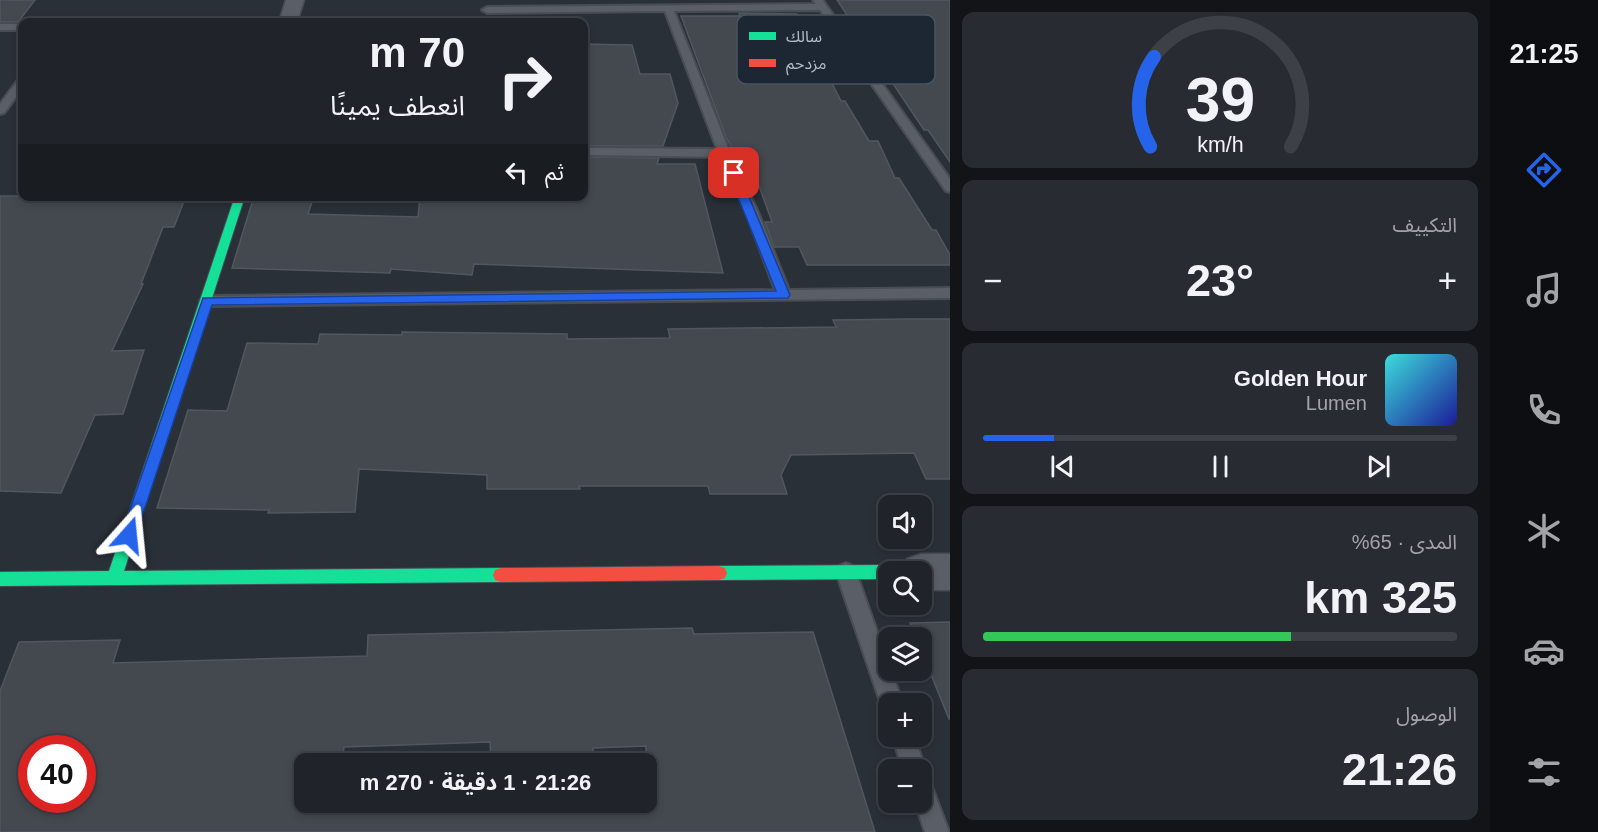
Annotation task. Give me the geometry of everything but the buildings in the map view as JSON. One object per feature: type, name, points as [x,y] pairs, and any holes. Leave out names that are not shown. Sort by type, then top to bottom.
[{"type":"street","points":[[289,18],[295,0]]},
{"type":"street","points":[[114,578],[238,201]]},
{"type":"street","points":[[0,579],[878,572]]},
{"type":"street","points":[[932,572],[950,572]]},
{"type":"lane","points":[[486,5],[669,9],[820,3]]},
{"type":"lane","points":[[669,9],[724,153],[752,212],[784,295]]},
{"type":"lane","points":[[0,27],[18,27]]},
{"type":"lane","points":[[877,84],[950,188]]},
{"type":"lane","points":[[0,111],[18,87]]},
{"type":"lane","points":[[588,152],[724,153]]},
{"type":"lane","points":[[207,301],[950,293]]},
{"type":"lane","points":[[846,572],[888,693]]},
{"type":"lane","points":[[930,813],[937,832]]},
{"type":"traffic: fast","points":[[114,578],[238,201]]},
{"type":"traffic: fast","points":[[719,573],[878,572]]},
{"type":"traffic: fast","points":[[0,579],[501,575]]},
{"type":"traffic: jam","points":[[501,575],[719,573]]},
{"type":"route","points":[[129,535],[207,301],[784,295],[752,212],[734,173]]}]
